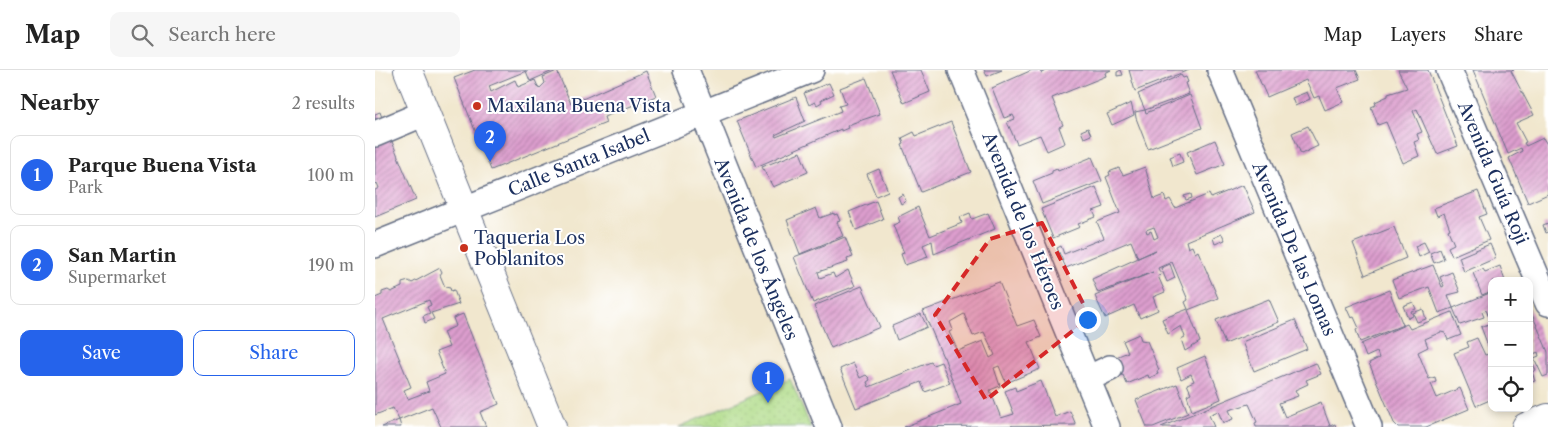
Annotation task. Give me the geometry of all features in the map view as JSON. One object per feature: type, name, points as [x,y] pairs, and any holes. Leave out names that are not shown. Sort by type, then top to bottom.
[{"type":"main road","points":[[408,70],[552,427]]},
{"type":"main road","points":[[1526,427],[1548,418]]},
{"type":"street","name":"Avenida de los Ángeles","points":[[686,70],[702,115],[829,427]]},
{"type":"street","name":"Calle Santa Isabel","points":[[375,245],[811,70]]},
{"type":"street","name":"Avenida de los Héroes","points":[[961,70],[1107,427]]},
{"type":"street","name":"Avenida De las Lomas","points":[[1220,70],[1369,427]]},
{"type":"street","name":"Avenida Guía Roji","points":[[1449,70],[1548,303]]},
{"type":"street","points":[[375,134],[425,113]]},
{"type":"street","points":[[1087,379],[1110,368]]},
{"type":"highlighted area","points":[[1042,223],[1090,317],[986,400],[935,315],[990,239]]},
{"type":"green space","points":[[790,379],[811,427],[679,427]]},
{"type":"building","points":[[475,70],[555,70],[530,81],[526,71],[489,86],[491,92],[515,80],[518,87],[535,80],[539,89],[545,83],[543,77],[557,71],[571,104],[646,71],[656,96],[604,117],[606,123],[491,170],[454,78]]},
{"type":"building","points":[[890,70],[921,70],[930,92],[904,103]]},
{"type":"building","points":[[984,70],[1002,70],[987,76]]},
{"type":"building","points":[[1032,70],[1040,70],[1041,73],[1048,70],[1111,70],[1105,73],[1106,76],[1052,98],[1063,125],[1059,127],[1065,143],[1047,151],[1040,135],[1017,144],[1007,122],[1015,119],[1013,115],[1004,118],[992,88]]},
{"type":"building","points":[[1121,70],[1123,75],[1117,76],[1117,72]]},
{"type":"building","points":[[1129,70],[1189,70],[1135,91]]},
{"type":"building","points":[[1255,70],[1356,70],[1360,79],[1337,88],[1343,102],[1325,110],[1319,96],[1314,98],[1306,80],[1267,97]]},
{"type":"building","points":[[1398,70],[1428,70],[1458,146],[1437,154],[1417,109],[1413,111],[1422,132],[1417,134],[1419,140],[1414,142],[1419,156],[1403,163],[1386,122],[1378,125],[1371,107],[1376,105],[1375,102],[1388,96],[1388,94],[1407,88]]},
{"type":"building","points":[[1473,70],[1514,70],[1511,71],[1534,115],[1516,123],[1526,142],[1524,143],[1526,146],[1543,138],[1548,146],[1548,194],[1528,203],[1509,158],[1522,151],[1521,148],[1508,154]]},
{"type":"building","points":[[1181,75],[1183,78],[1186,77],[1188,82],[1185,83],[1189,94],[1145,110],[1138,94]]},
{"type":"building","points":[[866,78],[880,114],[853,123],[847,126],[848,128],[841,131],[841,129],[756,167],[737,121],[796,97],[805,121],[775,135],[776,137],[841,111],[839,106],[846,104],[840,88]]},
{"type":"building","points":[[829,83],[834,94],[821,100],[822,102],[817,105],[815,102],[809,105],[804,93]]},
{"type":"building","points":[[1307,92],[1310,99],[1295,106],[1292,98]]},
{"type":"building","points":[[1190,95],[1202,128],[1148,149],[1135,112],[1145,110],[1146,113]]},
{"type":"building","points":[[1131,103],[1134,115],[1112,125],[1107,114]]},
{"type":"building","points":[[380,112],[385,126],[375,129],[375,114]]},
{"type":"building","points":[[951,122],[971,172],[921,192],[902,145],[904,144],[902,138],[914,132],[916,136]]},
{"type":"building","points":[[1308,126],[1318,146],[1301,154],[1292,133]]},
{"type":"building","points":[[1088,128],[1091,135],[1084,138],[1081,131]]},
{"type":"building","points":[[388,132],[416,200],[375,217],[375,190],[379,188],[377,183],[375,185],[375,138]]},
{"type":"building","points":[[1215,140],[1225,164],[1197,175],[1187,152]]},
{"type":"building","points":[[800,152],[808,172],[773,187],[762,167]]},
{"type":"building","points":[[1180,153],[1183,162],[1173,166],[1170,157]]},
{"type":"building","points":[[1092,157],[1102,181],[1042,204],[1033,181],[1052,173],[1052,171],[1057,169],[1058,171]]},
{"type":"building","points":[[1145,167],[1154,199],[1164,195],[1166,201],[1170,199],[1175,208],[1209,194],[1211,198],[1243,185],[1255,212],[1186,241],[1188,248],[1192,246],[1195,253],[1198,251],[1218,298],[1188,310],[1200,342],[1185,351],[1181,339],[1185,337],[1181,326],[1168,334],[1162,319],[1188,309],[1185,302],[1188,300],[1172,262],[1158,268],[1161,275],[1158,276],[1165,292],[1153,297],[1158,310],[1140,318],[1134,305],[1105,318],[1095,296],[1153,272],[1098,293],[1092,279],[1156,250],[1138,258],[1131,241],[1066,268],[1057,248],[1061,246],[1064,254],[1104,238],[1097,222],[1120,213],[1106,177],[1110,175],[1109,172],[1119,168],[1123,175]],"holes":[[[1154,227],[1158,237],[1154,239],[1151,231],[1147,233],[1146,230]]]},
{"type":"building","points":[[879,169],[888,191],[876,196],[867,174]]},
{"type":"building","points":[[1096,187],[1104,207],[1093,211],[1096,217],[1078,224],[1080,227],[1053,238],[1041,209]]},
{"type":"building","points":[[1478,191],[1487,214],[1479,217],[1489,240],[1452,256],[1448,247],[1454,244],[1444,213],[1437,216],[1434,208]]},
{"type":"building","points":[[903,194],[906,201],[901,204],[898,197]]},
{"type":"building","points":[[1191,194],[1192,198],[1186,200],[1184,196]]},
{"type":"building","points":[[876,201],[883,219],[856,230],[849,212]]},
{"type":"building","points":[[918,207],[930,236],[962,223],[960,217],[970,213],[972,219],[988,213],[995,229],[934,254],[932,241],[923,245],[928,257],[905,265],[901,254],[904,253],[893,225],[900,222],[898,217]]},
{"type":"building","points":[[816,208],[820,218],[834,213],[834,215],[837,214],[840,221],[837,222],[843,236],[800,254],[787,220]]},
{"type":"building","points":[[1548,223],[1548,232],[1546,233],[1543,225]]},
{"type":"building","points":[[1394,227],[1406,258],[1365,275],[1353,243]]},
{"type":"building","points":[[1222,234],[1225,240],[1215,244],[1213,238]]},
{"type":"building","points":[[845,237],[853,257],[847,259],[848,262],[818,272],[820,278],[833,273],[835,278],[848,270],[855,286],[813,303],[794,257]]},
{"type":"building","points":[[1424,242],[1429,252],[1419,257],[1415,246]]},
{"type":"building","points":[[1490,244],[1496,258],[1464,272],[1459,257]]},
{"type":"building","points":[[1440,249],[1444,259],[1434,263],[1430,253]]},
{"type":"building","points":[[1170,264],[1175,278],[1167,282],[1161,268]]},
{"type":"building","points":[[1433,265],[1442,287],[1444,286],[1440,277],[1452,272],[1460,292],[1448,295],[1453,308],[1439,313],[1429,287],[1399,298],[1392,280]]},
{"type":"building","points":[[1500,266],[1504,277],[1488,277],[1488,293],[1482,295],[1473,273],[1483,269],[1485,272]]},
{"type":"building","points":[[440,268],[442,272],[440,275],[445,287],[450,288],[451,291],[454,290],[459,304],[431,313],[434,319],[425,323],[423,316],[430,313],[427,307],[431,305],[429,300],[383,319],[411,387],[404,390],[408,399],[429,391],[426,382],[445,374],[436,352],[449,347],[443,332],[456,326],[453,318],[463,314],[499,404],[480,412],[486,427],[441,427],[432,407],[399,420],[393,408],[375,415],[375,298],[382,295],[382,292],[388,290],[391,292],[402,287],[402,283],[409,281],[412,283]]},
{"type":"building","points":[[999,282],[1017,326],[1034,320],[1041,337],[1029,342],[1040,369],[1006,383],[999,366],[994,368],[1000,386],[990,390],[1001,418],[1014,414],[1005,391],[1015,387],[1016,391],[1041,381],[1055,417],[1070,411],[1076,425],[904,427],[961,404],[944,357],[923,311]],"holes":[[[964,314],[973,336],[984,332],[995,355],[990,358],[983,341],[958,351],[949,332],[953,330],[950,322]]]},
{"type":"building","points":[[862,286],[880,327],[831,348],[814,306]]},
{"type":"building","points":[[1389,290],[1403,325],[1360,342],[1356,330],[1359,328],[1354,317],[1351,318],[1346,307]]},
{"type":"building","points":[[1488,294],[1488,315],[1486,310],[1482,312],[1484,317],[1460,325],[1453,308]]},
{"type":"building","points":[[1269,299],[1279,322],[1225,344],[1216,320]]},
{"type":"building","points":[[1413,302],[1416,309],[1411,311],[1413,316],[1408,318],[1403,306]]},
{"type":"building","points":[[1423,309],[1426,319],[1417,322],[1413,313]]},
{"type":"building","points":[[1452,312],[1461,335],[1448,340],[1445,333],[1441,332],[1425,339],[1428,347],[1418,352],[1429,379],[1435,377],[1436,382],[1431,384],[1437,398],[1460,388],[1469,409],[1426,427],[1398,427],[1394,423],[1369,363],[1379,358],[1377,352],[1366,357],[1361,344],[1407,324],[1410,329]]},
{"type":"building","points":[[921,314],[927,327],[897,340],[892,326]]},
{"type":"building","points":[[1533,316],[1548,352],[1548,375],[1543,377],[1534,358],[1539,356],[1538,352],[1533,354]]},
{"type":"building","points":[[1295,320],[1307,349],[1254,371],[1242,342]]},
{"type":"building","points":[[1488,324],[1488,345],[1481,327]]},
{"type":"building","points":[[1139,334],[1141,340],[1147,341],[1159,370],[1157,371],[1158,374],[1149,378],[1148,375],[1127,384],[1123,375],[1118,377],[1116,357],[1128,352],[1123,341]]},
{"type":"building","points":[[1477,338],[1485,355],[1488,354],[1488,401],[1476,406],[1454,353],[1469,347],[1467,342]]},
{"type":"building","points":[[1205,356],[1221,399],[1192,411],[1187,395],[1191,393],[1187,384],[1194,381],[1191,374],[1181,379],[1177,368]]},
{"type":"building","points":[[931,362],[933,365],[941,362],[950,383],[925,392],[921,382],[856,408],[840,369],[853,363],[860,378],[866,375],[869,378],[870,380],[867,382],[869,387]]},
{"type":"building","points":[[1316,363],[1321,374],[1306,380],[1308,384],[1295,390],[1298,396],[1279,403],[1285,417],[1321,402],[1330,426],[1335,424],[1336,427],[1256,427],[1255,423],[1257,422],[1249,404],[1229,410],[1233,419],[1223,423],[1218,411],[1209,415],[1214,427],[1161,427]]},
{"type":"building","points":[[1177,384],[1188,413],[1153,427],[1147,427],[1136,400]]},
{"type":"building","points":[[399,420],[401,427],[382,427]]},
{"type":"place","name":"Maxilana Buena Vista","points":[[477,106]]},
{"type":"place","name":"San Martin","points":[[490,162]]},
{"type":"place","name":"Taqueria Los Poblanitos","points":[[464,248]]},
{"type":"place","name":"Parque Buena Vista","points":[[768,403]]}]
